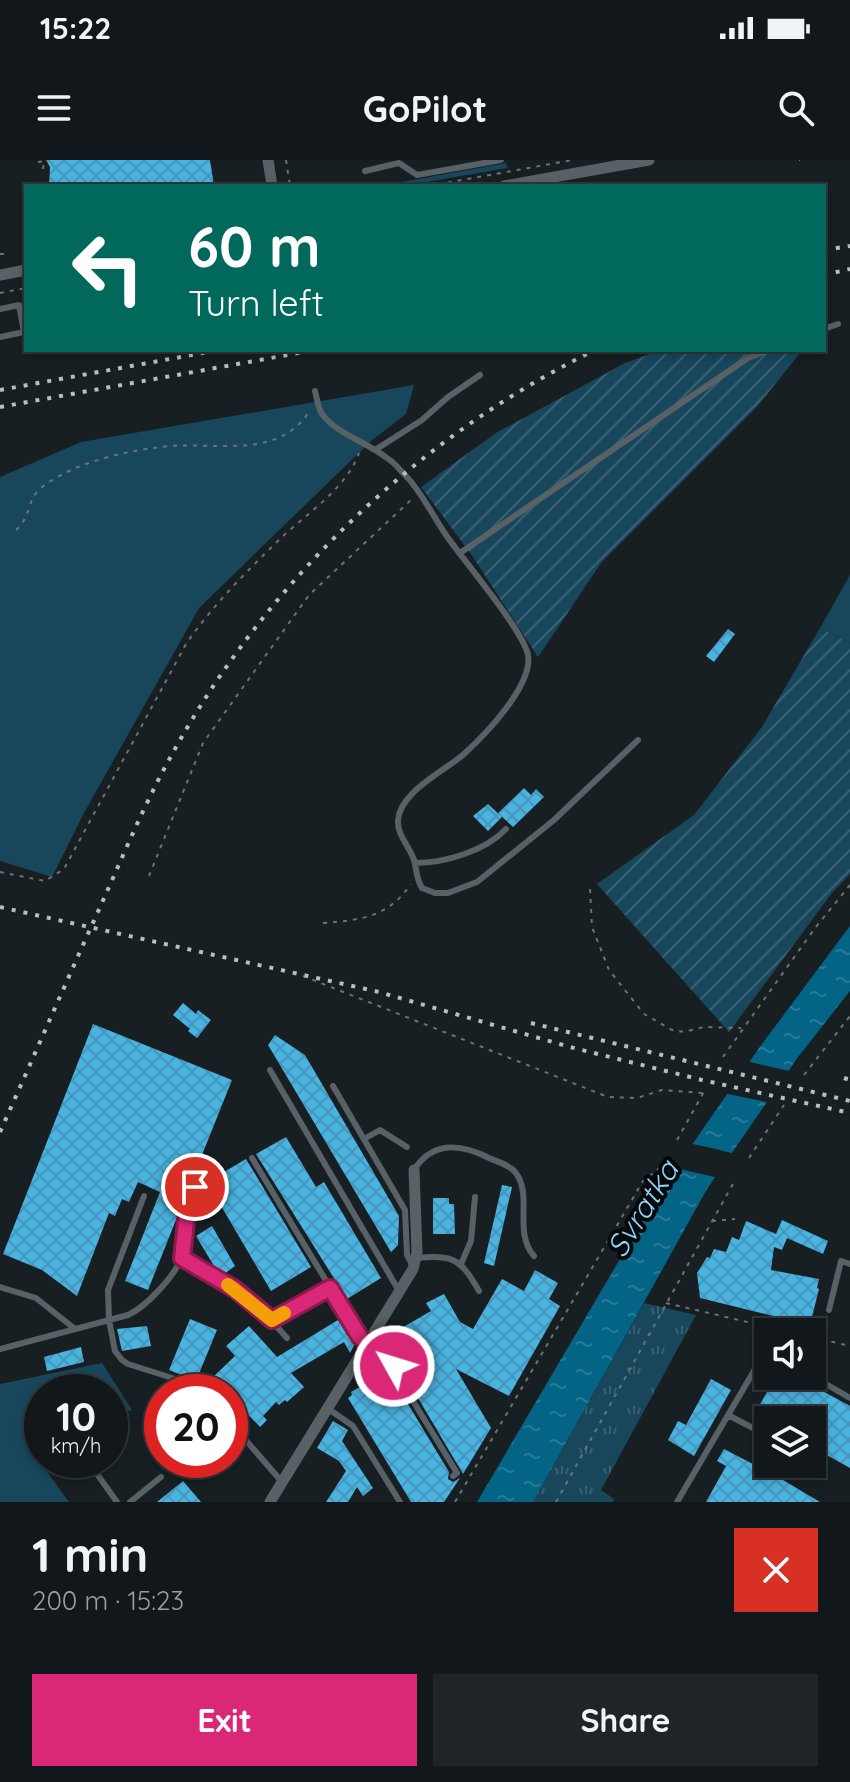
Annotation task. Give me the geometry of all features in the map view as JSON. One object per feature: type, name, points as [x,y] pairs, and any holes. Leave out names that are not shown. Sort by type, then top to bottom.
[{"type":"street","points":[[268,160],[272,184]]},
{"type":"street","points":[[515,184],[649,160]]},
{"type":"street","points":[[0,275],[24,270]]},
{"type":"street","points":[[270,1502],[415,1262],[414,1170]]},
{"type":"lane","points":[[365,171],[400,162],[417,175],[501,160]]},
{"type":"lane","points":[[0,309],[19,305],[24,332],[0,337]]},
{"type":"lane","points":[[826,328],[838,324]]},
{"type":"lane","points":[[460,553],[748,358],[764,352]]},
{"type":"lane","points":[[375,450],[422,420],[480,375]]},
{"type":"lane","points":[[315,391],[320,412],[362,444],[388,458],[419,493],[517,633],[527,652],[528,667],[520,688],[481,737],[405,802],[398,821],[399,830],[415,863],[422,888],[435,893],[448,893],[477,882],[554,820],[638,740]]},
{"type":"lane","points":[[415,863],[440,863],[452,859],[498,838],[506,829]]},
{"type":"lane","points":[[270,1070],[399,1291]]},
{"type":"lane","points":[[333,1086],[405,1210],[407,1255],[415,1262],[446,1256],[461,1264],[479,1291]]},
{"type":"lane","points":[[364,1139],[380,1130],[407,1147]]},
{"type":"lane","points":[[414,1170],[431,1152],[451,1146],[472,1150],[512,1169],[521,1186],[527,1248],[534,1256]]},
{"type":"lane","points":[[252,1158],[366,1345],[394,1366]]},
{"type":"lane","points":[[0,1349],[141,1309],[182,1258],[188,1204],[198,1180],[216,1165]]},
{"type":"lane","points":[[144,1196],[108,1290],[109,1320],[115,1351],[122,1360],[162,1374]]},
{"type":"lane","points":[[461,1264],[471,1241],[475,1197]]},
{"type":"lane","points":[[182,1258],[235,1289],[272,1320],[287,1338]]},
{"type":"lane","points":[[829,1310],[841,1261],[850,1264]]},
{"type":"lane","points":[[0,1287],[36,1298],[75,1329]]},
{"type":"lane","points":[[272,1320],[330,1288]]},
{"type":"lane","points":[[677,1502],[754,1371]]},
{"type":"lane","points":[[826,1384],[850,1398]]},
{"type":"lane","points":[[413,1401],[457,1473],[453,1476]]},
{"type":"lane","points":[[327,1408],[353,1426],[400,1502]]},
{"type":"lane","points":[[728,1415],[754,1429]]},
{"type":"lane","points":[[248,1443],[282,1482]]},
{"type":"lane","points":[[100,1478],[117,1502]]},
{"type":"lane","points":[[130,1502],[160,1478]]},
{"type":"path","points":[[286,160],[290,184]]},
{"type":"path","points":[[439,184],[573,160]]},
{"type":"path","points":[[38,162],[45,161],[43,169]]},
{"type":"path","points":[[508,165],[509,171]]},
{"type":"path","points":[[0,293],[24,288]]},
{"type":"path","points":[[16,530],[27,518],[36,494],[74,469],[162,446],[239,446],[276,440],[297,428],[317,401]]},
{"type":"path","points":[[0,872],[45,881],[64,869],[186,644],[209,611],[348,473],[362,444]]},
{"type":"path","points":[[149,876],[203,743],[309,595],[419,493]]},
{"type":"path","points":[[323,923],[357,919],[390,908],[417,877]]},
{"type":"path","points":[[723,1057],[741,1028],[850,885]]},
{"type":"path","points":[[590,889],[592,927],[609,970],[644,1014],[672,1030],[684,1032],[704,1027],[741,1028]]},
{"type":"path","points":[[303,976],[608,1097],[637,1098],[662,1090],[704,1091],[677,1140]]},
{"type":"path","points":[[804,1075],[850,1016]]},
{"type":"path","points":[[749,1158],[784,1105]]},
{"type":"path","points":[[455,1502],[643,1181],[662,1166]]},
{"type":"path","points":[[556,1502],[734,1182]]},
{"type":"path","points":[[711,1221],[718,1223],[735,1219]]},
{"type":"path","points":[[665,1303],[754,1324]]},
{"type":"path","points":[[826,1340],[850,1346]]},
{"type":"green space","points":[[506,163],[507,168],[415,184],[391,184]]},
{"type":"green space","points":[[655,352],[800,353],[756,408],[601,563],[538,657],[471,554],[421,487],[496,433],[625,363]]},
{"type":"green space","points":[[414,385],[406,414],[371,441],[199,608],[84,813],[52,877],[0,861],[0,477],[81,442]]},
{"type":"green space","points":[[850,575],[850,643],[820,628]]},
{"type":"green space","points":[[820,628],[850,643],[850,874],[832,893],[729,1032],[597,884],[694,815],[762,727]]},
{"type":"green space","points":[[644,1303],[696,1315],[601,1490],[614,1499],[613,1502],[533,1502]]},
{"type":"green space","points":[[102,1363],[109,1374],[49,1374]]},
{"type":"green space","points":[[24,1379],[24,1478],[52,1478],[69,1502],[0,1502],[0,1384]]},
{"type":"water","points":[[850,926],[850,991],[798,1057],[707,1189],[533,1502],[477,1502],[660,1191],[759,1048]]},
{"type":"pier","points":[[746,1061],[793,1072],[771,1103],[723,1093]]},
{"type":"pier","points":[[688,1143],[735,1154],[719,1178],[671,1167]]},
{"type":"building","points":[[46,160],[210,160],[214,184],[49,184],[50,167]]},
{"type":"building","points":[[728,629],[735,634],[714,662],[706,656]]},
{"type":"building","points":[[524,788],[531,795],[536,789],[544,797],[513,827],[498,813]]},
{"type":"building","points":[[488,804],[502,817],[488,831],[473,816]]},
{"type":"building","points":[[183,1003],[196,1014],[198,1010],[211,1020],[197,1038],[173,1015]]},
{"type":"building","points":[[93,1024],[232,1080],[148,1290],[125,1281],[160,1192],[138,1182],[129,1202],[122,1199],[115,1216],[109,1213],[77,1296],[42,1270],[3,1254]]},
{"type":"building","points":[[275,1035],[305,1055],[399,1216],[398,1245],[391,1252],[268,1045]]},
{"type":"building","points":[[286,1137],[316,1187],[324,1182],[381,1278],[347,1299],[256,1154]]},
{"type":"building","points":[[246,1159],[311,1267],[271,1291],[207,1182]]},
{"type":"building","points":[[502,1185],[512,1187],[494,1266],[484,1263]]},
{"type":"building","points":[[433,1198],[449,1198],[449,1204],[454,1204],[455,1234],[433,1234]]},
{"type":"building","points":[[782,1220],[828,1241],[823,1254],[787,1238],[782,1250],[774,1247],[771,1270],[819,1279],[812,1318],[781,1318],[700,1298],[697,1273],[714,1249],[726,1252],[732,1237],[739,1240],[746,1221],[776,1234]]},
{"type":"building","points":[[212,1226],[235,1266],[223,1275],[219,1269],[217,1271],[196,1236]]},
{"type":"building","points":[[535,1270],[558,1283],[549,1299],[560,1306],[509,1396],[456,1369],[491,1428],[463,1474],[418,1398],[412,1395],[407,1399],[449,1472],[448,1479],[453,1482],[460,1478],[444,1502],[411,1502],[348,1398],[351,1392],[373,1379],[362,1373],[372,1356],[391,1371],[410,1379],[386,1337],[431,1311],[426,1303],[444,1294],[460,1322],[473,1329],[502,1279],[524,1291]]},
{"type":"building","points":[[190,1319],[217,1330],[199,1374],[179,1374],[169,1370]]},
{"type":"building","points":[[338,1320],[349,1338],[352,1336],[356,1342],[350,1353],[344,1342],[291,1373],[304,1387],[287,1402],[285,1400],[279,1405],[276,1402],[263,1416],[267,1420],[260,1427],[248,1415],[248,1374],[216,1374],[235,1356],[226,1346],[249,1326],[277,1357]]},
{"type":"building","points":[[147,1326],[151,1346],[122,1351],[117,1329]]},
{"type":"building","points":[[81,1347],[84,1362],[47,1371],[44,1357]]},
{"type":"building","points":[[711,1379],[731,1390],[694,1456],[668,1440],[678,1421],[686,1425]]},
{"type":"building","points":[[768,1390],[821,1390],[850,1406],[850,1468],[826,1455],[826,1406],[759,1406]]},
{"type":"building","points":[[333,1421],[348,1430],[342,1441],[373,1488],[363,1496],[357,1487],[348,1502],[326,1502],[346,1471],[339,1461],[317,1448]]},
{"type":"building","points":[[724,1449],[754,1465],[754,1478],[780,1478],[820,1502],[706,1502],[726,1466],[717,1461]]},
{"type":"building","points":[[183,1481],[201,1502],[157,1502]]},
{"type":"railway","points":[[826,250],[850,246]]},
{"type":"railway","points":[[826,275],[850,269]]},
{"type":"railway","points":[[0,390],[208,352]]},
{"type":"railway","points":[[0,407],[304,352]]},
{"type":"railway","points":[[0,1132],[151,794],[208,694],[251,633],[299,575],[351,521],[407,471],[467,426],[530,385],[591,352]]},
{"type":"railway","points":[[0,907],[379,992],[570,1047],[850,1113]]},
{"type":"railway","points":[[531,1023],[850,1101]]},
{"type":"railway","points":[[844,1078],[850,1080]]},
{"type":"slow traffic","points":[[228,1285],[272,1320],[284,1313]]},
{"type":"route","points":[[195,1187],[188,1204],[182,1258],[235,1289],[272,1320],[330,1288],[366,1345],[394,1366]]},
{"type":"water label","name":"Svratka","points":[[643,1209]]}]
